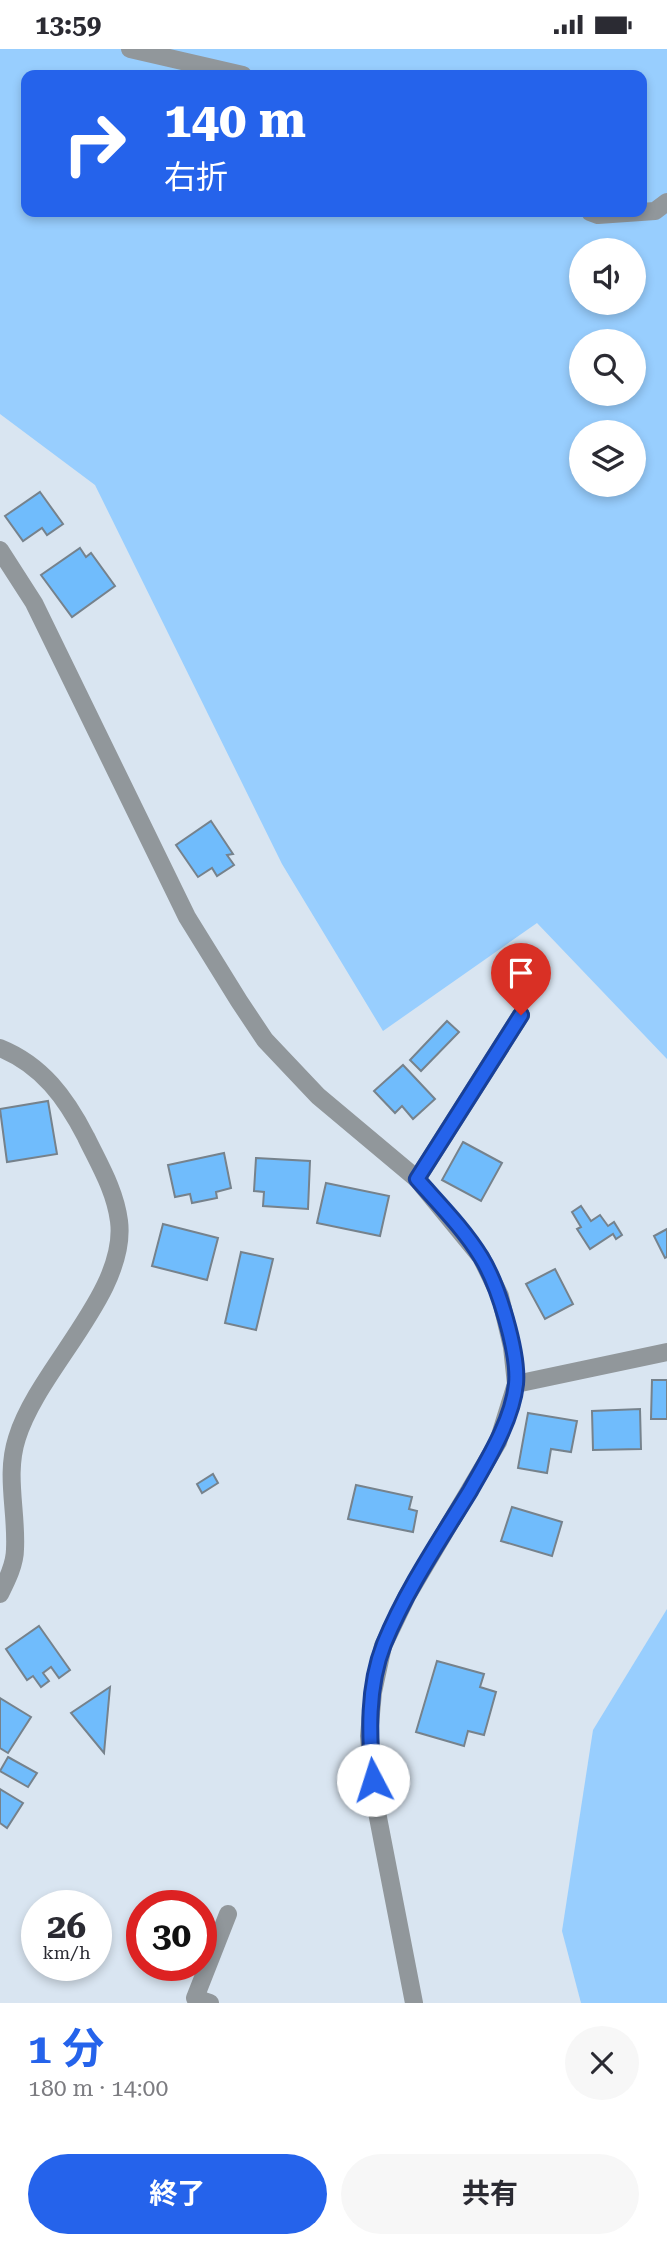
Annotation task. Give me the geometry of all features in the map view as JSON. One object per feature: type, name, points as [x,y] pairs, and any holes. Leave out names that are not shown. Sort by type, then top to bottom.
[{"type":"street","points":[[130,49],[221,70]]},
{"type":"street","points":[[647,212],[655,211],[667,202]]},
{"type":"street","points":[[0,549],[34,603],[187,917],[265,1040],[318,1096],[417,1179],[481,1257],[500,1296],[512,1347],[516,1384],[498,1443],[407,1597],[383,1646],[373,1692],[369,1736],[375,1802],[414,2003]]},
{"type":"street","points":[[417,1179],[521,1015]]},
{"type":"street","points":[[0,1048],[42,1073],[69,1104],[113,1191],[120,1222],[118,1248],[108,1282],[22,1422],[11,1465],[15,1550],[8,1579],[0,1594]]},
{"type":"street","points":[[516,1384],[667,1352]]},
{"type":"street","points":[[211,2003],[195,1998],[228,1915]]},
{"type":"shaded area","points":[[0,49],[667,49],[667,1059],[537,923],[383,1031],[282,864],[95,485],[0,414]]},
{"type":"shaded area","points":[[667,1609],[667,2003],[581,2003],[562,1931],[593,1730]]},
{"type":"building","points":[[40,492],[63,524],[47,535],[42,528],[23,541],[5,516]]},
{"type":"building","points":[[80,548],[86,557],[91,553],[115,586],[72,617],[41,575]]},
{"type":"building","points":[[211,821],[233,854],[227,855],[234,865],[217,876],[212,868],[198,877],[176,845]]},
{"type":"building","points":[[447,1021],[459,1032],[421,1071],[410,1060]]},
{"type":"building","points":[[403,1065],[435,1099],[413,1119],[402,1106],[395,1113],[374,1091]]},
{"type":"building","points":[[48,1101],[57,1154],[7,1162],[0,1109]]},
{"type":"building","points":[[463,1142],[502,1163],[481,1201],[442,1180]]},
{"type":"building","points":[[224,1153],[231,1188],[216,1192],[217,1198],[192,1203],[190,1194],[175,1197],[168,1165]]},
{"type":"building","points":[[256,1158],[310,1161],[308,1209],[263,1206],[264,1192],[254,1191]]},
{"type":"building","points":[[326,1183],[389,1196],[380,1236],[317,1223]]},
{"type":"building","points":[[581,1206],[591,1221],[600,1215],[608,1226],[614,1222],[622,1235],[616,1239],[613,1234],[590,1249],[577,1229],[581,1227],[572,1212]]},
{"type":"building","points":[[163,1224],[218,1238],[207,1280],[152,1266]]},
{"type":"building","points":[[667,1229],[667,1257],[665,1258],[654,1236]]},
{"type":"building","points":[[241,1252],[273,1259],[256,1330],[225,1323]]},
{"type":"building","points":[[555,1269],[573,1304],[545,1319],[526,1284]]},
{"type":"building","points":[[652,1380],[667,1380],[667,1419],[651,1419]]},
{"type":"building","points":[[640,1409],[641,1449],[593,1450],[592,1411]]},
{"type":"building","points":[[528,1413],[577,1421],[571,1452],[551,1449],[547,1473],[518,1468]]},
{"type":"building","points":[[213,1474],[218,1483],[202,1493],[197,1484]]},
{"type":"building","points":[[356,1485],[412,1497],[409,1509],[417,1511],[413,1532],[348,1519]]},
{"type":"building","points":[[512,1507],[562,1522],[552,1556],[501,1541]]},
{"type":"building","points":[[39,1626],[70,1670],[59,1678],[51,1667],[43,1673],[49,1681],[41,1687],[33,1676],[27,1680],[6,1649]]},
{"type":"building","points":[[437,1661],[484,1674],[480,1687],[496,1692],[484,1735],[468,1731],[464,1746],[416,1732]]},
{"type":"building","points":[[110,1687],[104,1753],[71,1713]]},
{"type":"building","points":[[0,1698],[31,1717],[8,1753],[0,1748]]},
{"type":"building","points":[[8,1757],[37,1773],[28,1787],[0,1771]]},
{"type":"building","points":[[0,1789],[23,1803],[7,1828],[0,1823]]},
{"type":"route","points":[[373,1780],[369,1736],[373,1692],[383,1646],[407,1597],[498,1443],[516,1384],[512,1347],[500,1296],[481,1257],[417,1179],[521,1015]]}]
